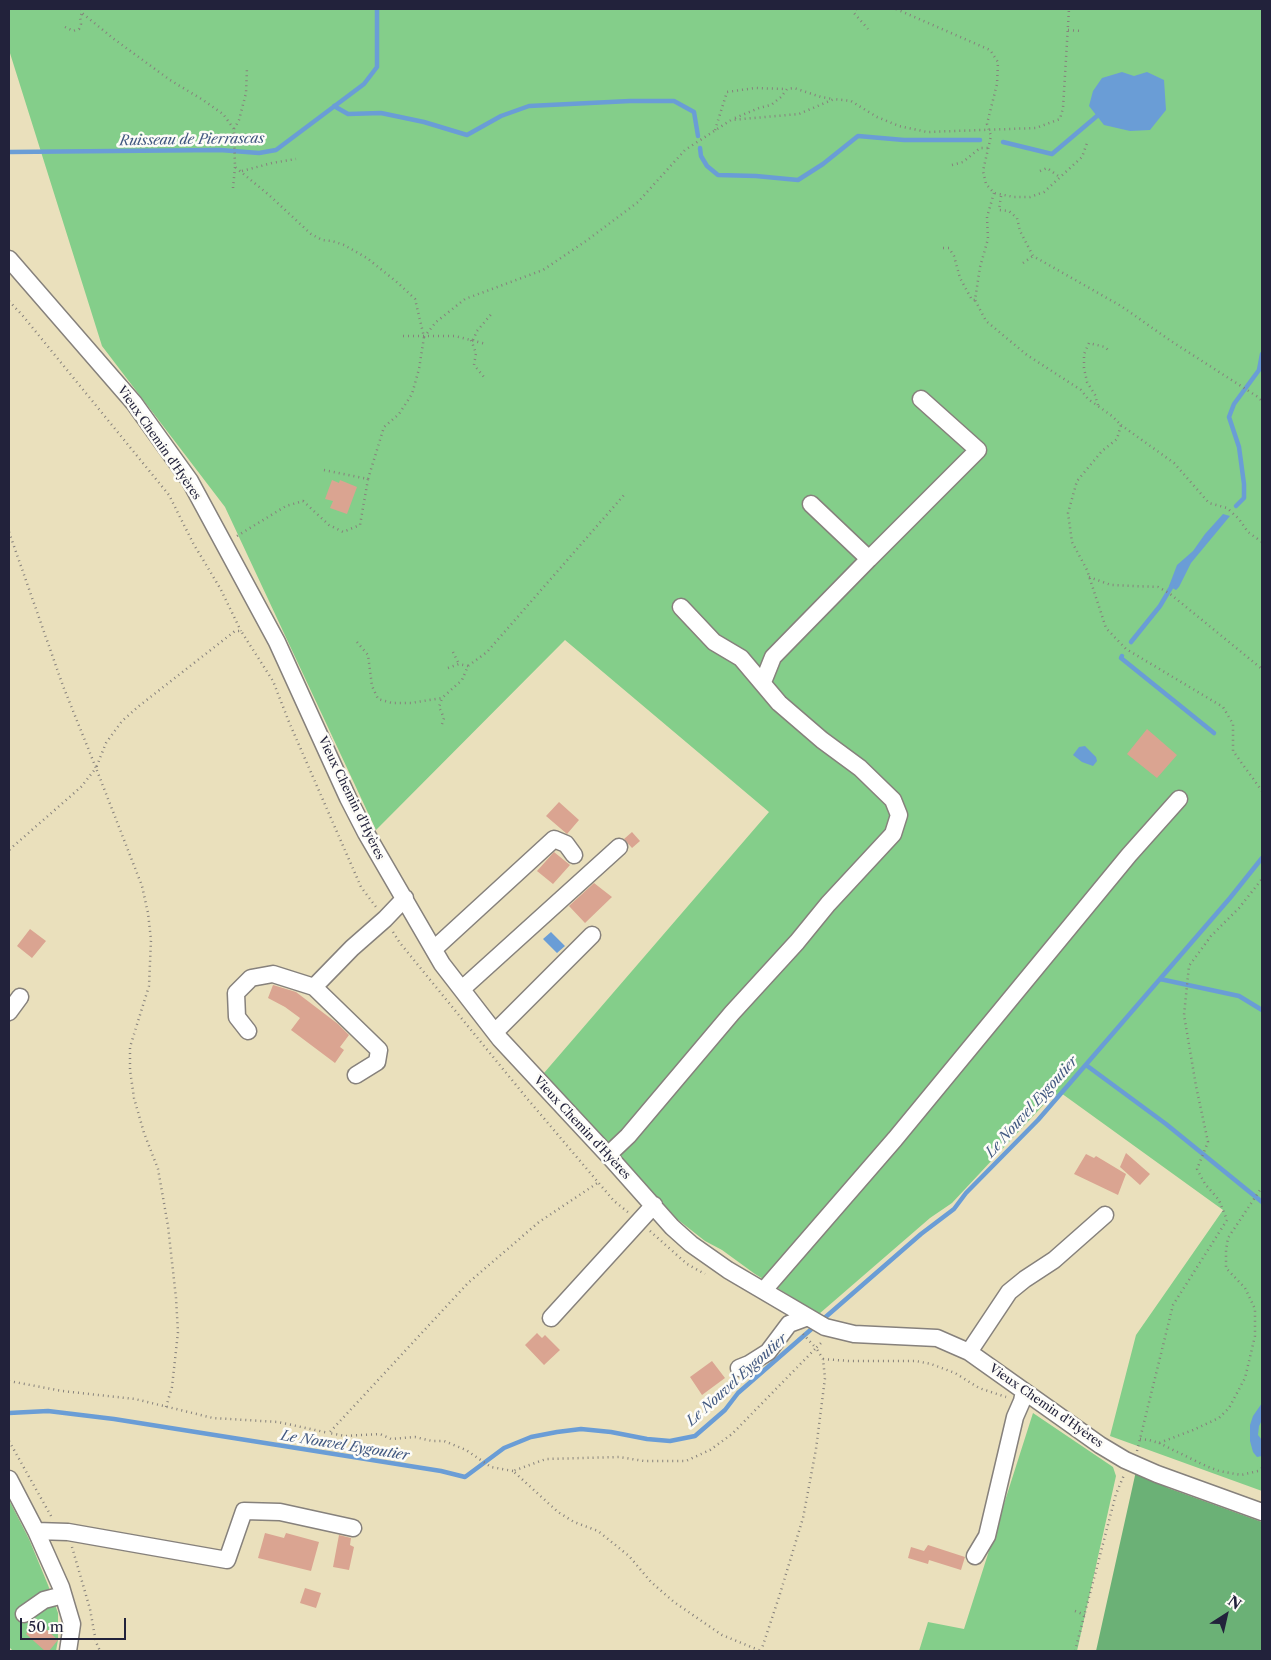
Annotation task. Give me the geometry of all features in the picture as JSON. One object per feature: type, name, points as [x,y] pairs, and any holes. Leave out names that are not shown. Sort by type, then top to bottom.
[{"type":"street","name":"Vieux Chemin d'Hyères","points":[[9,260],[134,403],[190,481],[277,642],[366,834],[442,964],[500,1039],[654,1205],[672,1227],[691,1244],[728,1270],[825,1327],[854,1334],[938,1338],[969,1352],[1023,1396],[1100,1445],[1134,1464],[1262,1512]]},
{"type":"street","points":[[763,682],[773,657],[978,450],[921,399]]},
{"type":"street","points":[[811,504],[869,559]]},
{"type":"street","points":[[608,1155],[628,1136],[732,1013],[797,942],[828,904],[893,834],[899,815],[893,800],[860,768],[822,740],[779,703],[741,658],[714,642],[682,607]]},
{"type":"street","points":[[764,1290],[895,1139],[1129,855],[1179,799]]},
{"type":"street","points":[[434,949],[554,839],[566,844],[574,855]]},
{"type":"street","points":[[462,990],[619,847]]},
{"type":"street","points":[[314,987],[405,898]]},
{"type":"street","points":[[495,1032],[592,935]]},
{"type":"street","points":[[248,1030],[237,1017],[236,993],[251,978],[273,974],[314,987],[379,1050],[377,1062],[356,1075]]},
{"type":"street","points":[[9,1012],[20,997]]},
{"type":"street","points":[[551,1318],[654,1205]]},
{"type":"street","points":[[969,1352],[1009,1292],[1054,1260],[1105,1215]]},
{"type":"street","points":[[739,1368],[768,1352],[789,1324],[808,1317]]},
{"type":"street","points":[[975,1556],[987,1536],[1015,1417],[1023,1396]]},
{"type":"street","points":[[9,1480],[36,1531],[63,1595],[72,1624],[68,1651]]},
{"type":"street","points":[[36,1531],[68,1532],[227,1560],[244,1511],[280,1512],[353,1528]]},
{"type":"street","points":[[24,1614],[44,1600],[63,1595]]},
{"type":"path","points":[[65,27],[73,31],[78,30],[81,24],[81,9]]},
{"type":"path","points":[[856,9],[854,12],[868,29]]},
{"type":"path","points":[[895,9],[990,50],[998,62],[997,84],[986,124],[991,136],[983,171],[986,184],[994,193],[1001,196],[1030,197],[1044,192],[1082,158],[1087,143]]},
{"type":"path","points":[[714,132],[728,92],[755,88],[794,88],[821,97],[851,102],[876,117],[899,126],[927,132],[1036,128],[1060,119],[1063,108],[1069,9]]},
{"type":"path","points":[[82,13],[170,80],[223,114],[234,131],[236,165],[233,188]]},
{"type":"path","points":[[1068,30],[1081,31]]},
{"type":"path","points":[[234,131],[240,120],[246,93],[247,68]]},
{"type":"path","points":[[424,337],[436,322],[466,299],[543,270],[586,241],[638,202],[685,150],[732,120],[771,104],[781,97],[786,89]]},
{"type":"path","points":[[732,120],[799,114],[834,99]]},
{"type":"path","points":[[952,165],[963,162],[980,148],[988,148]]},
{"type":"path","points":[[242,171],[296,159]]},
{"type":"path","points":[[225,543],[286,506],[303,501],[329,525],[343,532],[360,525],[368,479],[384,427],[399,414],[412,394],[419,369],[424,337],[415,300],[398,283],[367,258],[344,245],[322,240],[311,234],[250,180],[236,165]]},
{"type":"path","points":[[1040,171],[1047,168],[1061,178]]},
{"type":"path","points":[[975,300],[980,267],[988,239],[987,217],[994,193]]},
{"type":"path","points":[[1001,196],[999,210],[1009,211],[1016,218],[1020,231],[1033,251],[1034,256],[1083,286],[1121,306],[1262,401]]},
{"type":"path","points":[[943,248],[949,248],[954,256],[960,278],[986,321],[1027,355],[1081,390],[1088,399],[1112,416],[1120,425],[1174,463],[1209,503],[1227,508],[1239,519],[1248,532],[1262,542]]},
{"type":"path","points":[[1023,263],[1034,256]]},
{"type":"path","points":[[9,301],[169,495],[193,543],[220,588],[241,631],[273,681],[361,887],[385,919]]},
{"type":"path","points":[[484,377],[474,365],[476,353],[472,340],[493,312]]},
{"type":"path","points":[[403,336],[455,336],[486,344]]},
{"type":"path","points":[[1098,406],[1087,382],[1084,354],[1089,343],[1105,347],[1109,351]]},
{"type":"path","points":[[1120,425],[1117,438],[1102,451],[1077,481],[1068,513],[1072,542],[1087,570],[1106,628],[1126,649],[1223,707],[1232,724],[1233,751],[1262,790]]},
{"type":"path","points":[[324,470],[368,479]]},
{"type":"path","points":[[442,724],[444,718],[439,707],[442,698],[462,680],[468,666],[487,652],[624,495]]},
{"type":"path","points":[[9,532],[63,686],[136,869],[148,913],[150,940],[149,986],[130,1047],[130,1070],[136,1106],[158,1169],[168,1226],[176,1298],[178,1332],[172,1387],[166,1406]]},
{"type":"path","points":[[1089,577],[1110,585],[1158,587],[1173,596],[1262,669]]},
{"type":"path","points":[[9,850],[81,787],[96,768],[106,743],[122,721],[235,631],[241,631]]},
{"type":"path","points":[[357,642],[368,655],[372,686],[378,699],[392,703],[411,703],[442,698]]},
{"type":"path","points":[[453,652],[459,664]]},
{"type":"path","points":[[448,668],[459,664],[468,666]]},
{"type":"path","points":[[1075,1651],[1116,1494],[1125,1472],[1134,1464],[1173,1305],[1227,1220],[1219,1200],[1205,1184],[1197,1169],[1208,1142],[1184,1015],[1189,966],[1211,936],[1239,908],[1262,879]]},
{"type":"path","points":[[329,1433],[468,1283],[538,1222],[599,1182]]},
{"type":"path","points":[[1159,1443],[1219,1418],[1229,1408],[1245,1378],[1255,1336],[1255,1309],[1245,1288],[1226,1268],[1226,1250],[1228,1238],[1262,1187]]},
{"type":"path","points":[[9,1381],[62,1391],[135,1399],[213,1418],[278,1422],[345,1436],[380,1434],[391,1439],[415,1437],[432,1441],[444,1441],[471,1453],[491,1467],[513,1472],[558,1512],[574,1522],[598,1531],[629,1556],[652,1582],[674,1602],[722,1635],[761,1651],[803,1518],[817,1440],[825,1378],[823,1359],[816,1348],[732,1434],[710,1450],[686,1461],[644,1461],[619,1457],[546,1459],[513,1472]]},
{"type":"path","points":[[823,1359],[849,1361],[916,1360],[955,1373],[985,1390],[1023,1396]]},
{"type":"path","points":[[1140,1440],[1159,1443],[1206,1466],[1219,1470],[1241,1475],[1258,1471],[1262,1468]]},
{"type":"path","points":[[1075,1611],[1085,1614]]},
{"type":"path","points":[[96,1642],[100,1651]]},
{"type":"green space","points":[[9,9],[1262,9],[1262,1491],[1110,1436],[1136,1335],[1223,1210],[1061,1093],[1050,1098],[952,1203],[930,1218],[819,1314],[755,1274],[722,1250],[705,1241],[677,1219],[544,1073],[769,812],[565,640],[376,830],[225,507],[102,346],[9,50]]},
{"type":"green space","points":[[1033,1413],[1113,1467],[1116,1476],[1077,1651],[919,1651],[928,1622],[964,1629]]},
{"type":"green space","points":[[1136,1471],[1168,1488],[1262,1522],[1262,1651],[1096,1651]]},
{"type":"green space","points":[[9,1500],[29,1539],[58,1613],[56,1651],[13,1651],[9,1647]]},
{"type":"water","points":[[1122,72],[1134,76],[1147,72],[1164,80],[1166,110],[1150,130],[1130,131],[1104,125],[1089,106],[1093,91],[1102,78]]},
{"type":"water","points":[[1223,514],[1230,516],[1191,563],[1179,587],[1176,590],[1169,586],[1177,565],[1193,551]]},
{"type":"water","points":[[1085,746],[1096,757],[1097,761],[1093,766],[1082,762],[1073,755],[1079,747]]},
{"type":"water","points":[[551,932],[565,946],[557,953],[543,939]]},
{"type":"water","points":[[1262,1403],[1262,1420],[1258,1435],[1262,1440],[1262,1456],[1257,1457],[1253,1452],[1250,1441],[1250,1425],[1253,1416]]},
{"type":"building","points":[[332,480],[339,483],[340,480],[357,487],[347,514],[330,508],[333,501],[325,499]]},
{"type":"building","points":[[1147,729],[1177,755],[1157,778],[1127,754]]},
{"type":"building","points":[[559,802],[579,820],[567,834],[546,816]]},
{"type":"building","points":[[632,832],[640,841],[632,848],[624,839]]},
{"type":"building","points":[[554,852],[570,865],[553,884],[537,871]]},
{"type":"building","points":[[594,883],[612,897],[585,923],[569,906]]},
{"type":"building","points":[[30,929],[46,941],[32,958],[17,946]]},
{"type":"building","points":[[273,985],[296,992],[338,1024],[349,1035],[340,1047],[344,1050],[335,1063],[291,1030],[300,1018],[268,998]]},
{"type":"building","points":[[1126,1153],[1150,1174],[1140,1185],[1120,1167]]},
{"type":"building","points":[[1086,1154],[1094,1158],[1096,1156],[1126,1174],[1118,1195],[1074,1174]]},
{"type":"building","points":[[537,1333],[542,1338],[545,1335],[560,1350],[544,1365],[525,1345]]},
{"type":"building","points":[[712,1361],[725,1378],[702,1395],[690,1377]]},
{"type":"building","points":[[265,1533],[284,1538],[286,1533],[319,1542],[311,1571],[258,1558]]},
{"type":"building","points":[[339,1535],[351,1538],[350,1545],[354,1547],[349,1570],[333,1567]]},
{"type":"building","points":[[928,1545],[965,1557],[961,1570],[929,1560],[928,1564],[908,1558],[911,1547],[924,1551]]},
{"type":"building","points":[[305,1588],[321,1593],[316,1608],[300,1603]]},
{"type":"building","points":[[37,1621],[58,1640],[49,1651],[45,1651],[26,1634]]},
{"type":"waterway","name":"Ruisseau de Pierrascas","points":[[9,152],[220,150],[259,153],[276,150],[364,84],[377,67],[377,9]]},
{"type":"waterway","points":[[334,106],[348,114],[381,113],[424,122],[467,135],[501,116],[529,106],[630,101],[674,101],[694,112],[698,136]]},
{"type":"waterway","points":[[1003,142],[1052,154],[1097,116]]},
{"type":"waterway","points":[[700,148],[701,156],[707,166],[718,175],[798,180],[823,164],[858,136],[904,140],[980,140]]},
{"type":"waterway","points":[[1236,506],[1244,498],[1244,484],[1239,447],[1229,417],[1234,404],[1259,370],[1262,354]]},
{"type":"waterway","points":[[1131,642],[1160,606],[1173,584]]},
{"type":"waterway","points":[[1122,656],[1121,658],[1214,733]]},
{"type":"waterway","name":"Le Nouvel Eygoutier","points":[[821,1321],[921,1234],[954,1209],[966,1193],[1038,1120],[1230,898],[1262,858]]},
{"type":"waterway","points":[[1160,979],[1239,996],[1262,1010]]},
{"type":"waterway","points":[[1086,1065],[1166,1124],[1262,1202]]},
{"type":"waterway","name":"Le Nouvel Eygoutier","points":[[9,1413],[48,1411],[114,1419],[441,1471],[465,1477],[504,1448],[531,1437],[557,1432],[581,1429],[670,1441],[695,1436],[725,1410],[738,1393],[815,1326]]}]
